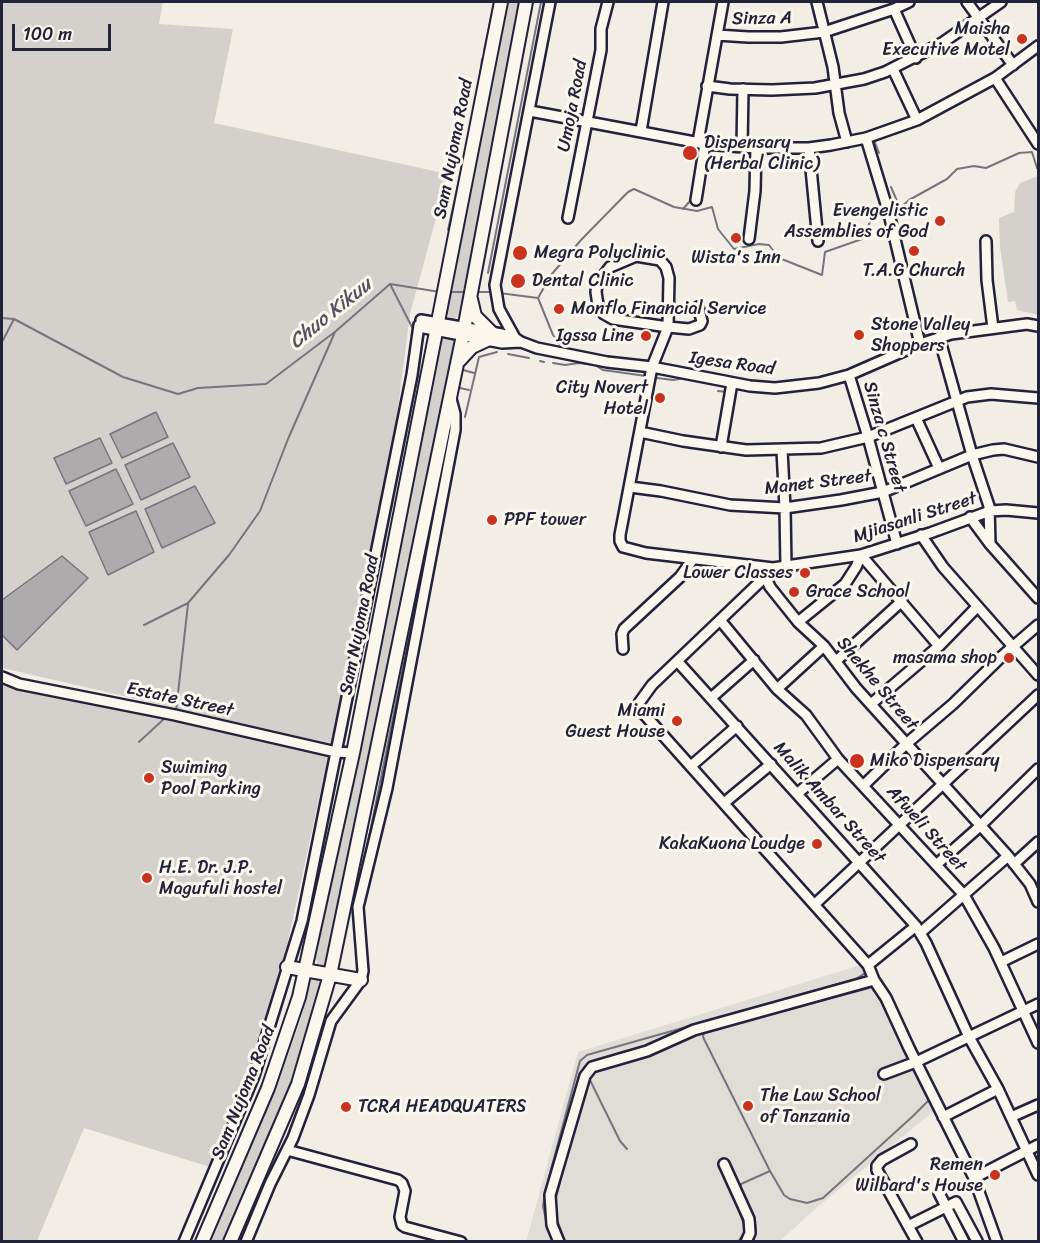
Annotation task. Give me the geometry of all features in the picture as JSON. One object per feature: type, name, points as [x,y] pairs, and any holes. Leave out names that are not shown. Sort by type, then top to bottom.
[{"type":"main road","name":"Sam Nujoma Road","points":[[202,1242],[268,1088],[298,998],[353,753],[501,2]]},
{"type":"main road","points":[[230,1242],[298,1084],[330,975],[464,331],[526,2]]},
{"type":"main road","points":[[455,368],[467,351],[490,336],[475,316],[470,295]]},
{"type":"main road","points":[[287,967],[361,980]]},
{"type":"street","points":[[518,340],[499,309],[495,285],[550,2]]},
{"type":"street","name":"Umoja Road","points":[[568,218],[588,122],[601,50],[601,29],[608,2]]},
{"type":"street","points":[[641,131],[663,2]]},
{"type":"street","points":[[696,200],[707,86],[723,2]]},
{"type":"street","points":[[817,2],[847,142]]},
{"type":"street","name":"Sinza A","points":[[717,35],[748,38],[824,32],[894,9],[908,2]]},
{"type":"street","points":[[967,2],[1013,65]]},
{"type":"street","points":[[707,86],[772,90],[836,85],[864,79],[916,58],[1001,2]]},
{"type":"street","points":[[894,9],[916,58]]},
{"type":"street","points":[[530,111],[701,143],[756,148],[809,147],[866,138],[917,120],[995,78],[1038,47]]},
{"type":"street","points":[[893,69],[917,120]]},
{"type":"street","points":[[995,78],[1038,144]]},
{"type":"street","points":[[742,147],[743,89]]},
{"type":"street","points":[[866,138],[889,214],[920,344]]},
{"type":"street","points":[[809,147],[818,241]]},
{"type":"street","points":[[749,239],[755,191],[756,148]]},
{"type":"street","points":[[986,241],[987,280],[993,328]]},
{"type":"street","points":[[630,487],[652,368],[668,327],[669,278],[664,262],[654,257],[636,256],[620,261],[605,272],[600,279],[596,292],[598,305],[604,314],[613,318],[668,327],[689,329],[700,325],[702,318],[698,307]]},
{"type":"street","name":"Igesa Road","points":[[336,752],[412,375],[420,324],[490,336],[502,343],[518,340],[537,348],[607,362],[732,383],[782,388],[819,383],[849,375],[939,337],[1027,324],[1038,326]]},
{"type":"street","points":[[939,337],[990,511],[990,544]]},
{"type":"street","name":"Sinza c Street","points":[[849,375],[897,544]]},
{"type":"street","points":[[721,447],[732,383]]},
{"type":"street","points":[[640,432],[746,450],[821,448],[868,437],[956,400],[992,394],[1038,398]]},
{"type":"street","points":[[246,1242],[309,1095],[331,1021],[361,980],[363,971],[358,907],[387,788],[455,429],[455,414],[450,398]]},
{"type":"street","points":[[916,418],[939,468]]},
{"type":"street","name":"Manet Street","points":[[630,487],[730,505],[785,508],[883,492],[972,455],[1004,449],[1038,457]]},
{"type":"street","points":[[782,450],[786,567]]},
{"type":"street","name":"Mjiasanli Street","points":[[630,487],[620,535],[623,547],[646,553],[764,572],[861,555],[990,511],[1038,513]]},
{"type":"street","points":[[970,517],[990,544],[1038,598]]},
{"type":"street","points":[[921,535],[943,567],[1038,675]]},
{"type":"street","points":[[798,622],[845,584],[861,555],[939,646]]},
{"type":"street","points":[[623,649],[624,629],[680,577],[693,559]]},
{"type":"street","points":[[764,572],[720,620],[644,694],[639,703],[644,714],[868,965],[974,1178],[995,1237]]},
{"type":"street","name":"Shekhe Street","points":[[764,572],[777,596],[798,622],[824,646],[871,704],[1014,864],[1034,881],[1038,902]]},
{"type":"street","points":[[836,661],[902,601]]},
{"type":"street","points":[[871,704],[939,646],[977,607]]},
{"type":"street","name":"Afweli Street","points":[[720,620],[777,689],[806,715],[838,759],[964,895],[1001,962],[1038,1043]]},
{"type":"street","points":[[864,785],[1038,624]]},
{"type":"street","points":[[777,689],[824,646]]},
{"type":"street","points":[[711,698],[754,660]]},
{"type":"street","name":"Malik Ambar Street","points":[[678,662],[918,929],[1038,1175]]},
{"type":"street","name":"Estate Street","points":[[2,677],[19,684],[181,716],[336,752],[353,753]]},
{"type":"street","points":[[815,904],[1038,695]]},
{"type":"street","points":[[690,766],[737,726]]},
{"type":"street","points":[[184,1242],[267,1040],[302,921],[336,752]]},
{"type":"street","points":[[798,793],[838,759]]},
{"type":"street","points":[[724,803],[771,764]]},
{"type":"street","points":[[936,865],[1038,770]]},
{"type":"street","points":[[1014,864],[1038,842]]},
{"type":"street","points":[[868,965],[964,895],[1008,856]]},
{"type":"street","points":[[1001,962],[1038,944]]},
{"type":"street","points":[[559,1242],[552,1225],[550,1195],[585,1076],[592,1067],[647,1052],[694,1030],[874,980]]},
{"type":"street","points":[[884,1074],[916,1062],[1038,1004]]},
{"type":"street","points":[[943,1117],[998,1089]]},
{"type":"street","points":[[1011,1117],[1038,1105]]},
{"type":"street","points":[[911,1144],[882,1160],[877,1170],[918,1242]]},
{"type":"street","points":[[974,1178],[1038,1145]]},
{"type":"street","points":[[287,1150],[398,1180],[405,1191],[400,1217],[402,1225],[461,1242]]},
{"type":"street","points":[[724,1164],[749,1219],[750,1233],[746,1242]]},
{"type":"street","points":[[939,1192],[964,1242]]},
{"type":"street","points":[[908,1226],[956,1202],[977,1241],[985,1235],[995,1237]]},
{"type":"shaded area","points":[[2,2],[163,2],[159,24],[233,29],[214,123],[448,174],[410,314],[394,439],[332,744],[2,668]]},
{"type":"shaded area","points":[[506,2],[524,2],[460,315],[452,320],[445,313]]},
{"type":"shaded area","points":[[1038,176],[1038,315],[1017,310],[1015,301],[1008,302],[1000,247],[999,218],[1014,212],[1015,192],[1020,183]]},
{"type":"shaded area","points":[[449,336],[456,342],[328,970],[318,968],[316,958],[440,340]]},
{"type":"shaded area","points":[[156,412],[168,437],[122,458],[110,434]]},
{"type":"shaded area","points":[[100,438],[112,463],[66,484],[54,458]]},
{"type":"shaded area","points":[[173,443],[190,477],[141,500],[125,465]]},
{"type":"shaded area","points":[[116,469],[133,504],[86,526],[69,491]]},
{"type":"shaded area","points":[[195,486],[215,523],[162,548],[145,509]]},
{"type":"shaded area","points":[[136,511],[154,552],[108,575],[89,532]]},
{"type":"shaded area","points":[[62,556],[88,578],[17,650],[2,635],[2,600]]},
{"type":"shaded area","points":[[2,682],[328,757],[275,1001],[210,1167],[84,1128],[37,1241],[2,1242]]},
{"type":"shaded area","name":"The Law School of Tanzania","points":[[864,964],[875,991],[935,1110],[780,1241],[526,1242],[578,1052]]},
{"type":"shaded area","points":[[312,978],[324,981],[290,1090],[225,1241],[209,1242],[279,1079],[300,1021]]},
{"type":"waterway","points":[[484,51],[494,2]]},
{"type":"waterway","points":[[488,273],[541,2]]},
{"type":"waterway","points":[[479,83],[482,59]]},
{"type":"waterway","points":[[904,129],[913,127]]},
{"type":"waterway","points":[[874,140],[879,153]]},
{"type":"waterway","name":"Chuo Kikuu","points":[[895,208],[900,208],[909,200],[947,179],[957,169],[974,166],[986,168],[1019,153],[1032,152],[1038,167]]},
{"type":"waterway","points":[[448,230],[464,157]]},
{"type":"waterway","points":[[891,187],[900,208]]},
{"type":"waterway","name":"Chuo Kikuu","points":[[499,293],[538,298],[551,275],[581,240],[628,192],[634,189],[674,207],[697,211],[712,207],[718,229],[734,249],[759,244],[769,245],[779,258],[822,275],[825,252],[862,239],[870,222],[885,213]]},
{"type":"waterway","points":[[683,209],[690,201],[693,191]]},
{"type":"waterway","points":[[390,284],[414,331]]},
{"type":"waterway","name":"Chuo Kikuu","points":[[2,318],[14,319],[123,377],[178,394],[198,388],[266,384],[336,331],[390,284],[440,292]]},
{"type":"waterway","name":"Chuo Kikuu","points":[[448,292],[467,292]]},
{"type":"waterway","name":"Chuo Kikuu","points":[[475,292],[494,292]]},
{"type":"waterway","points":[[538,298],[553,335],[568,350]]},
{"type":"waterway","points":[[2,342],[14,319]]},
{"type":"waterway","points":[[144,625],[188,603],[229,555],[260,511],[288,439],[335,332]]},
{"type":"waterway","points":[[926,335],[938,333]]},
{"type":"waterway","points":[[465,417],[479,357],[497,352]]},
{"type":"waterway","points":[[508,354],[529,358]]},
{"type":"waterway","points":[[540,361],[544,362]]},
{"type":"waterway","points":[[553,363],[595,365],[603,370],[646,376]]},
{"type":"waterway","points":[[463,370],[474,373]]},
{"type":"waterway","points":[[657,378],[673,380],[686,378]]},
{"type":"waterway","points":[[694,381],[703,381]]},
{"type":"waterway","points":[[460,388],[469,390]]},
{"type":"waterway","points":[[718,391],[727,392]]},
{"type":"waterway","points":[[360,882],[450,434]]},
{"type":"waterway","points":[[176,711],[188,604]]},
{"type":"waterway","points":[[139,742],[166,717]]},
{"type":"waterway","points":[[553,1242],[543,1206],[545,1192],[580,1061],[587,1055],[856,979],[865,973]]},
{"type":"waterway","points":[[770,1171],[703,1037],[704,1032],[869,988]]},
{"type":"waterway","points":[[314,1050],[317,1042]]},
{"type":"waterway","points":[[588,1076],[620,1141],[627,1149]]},
{"type":"waterway","points":[[741,1191],[741,1184],[770,1171],[784,1195],[790,1199],[807,1203],[823,1198],[913,1116],[928,1101],[929,1095]]},
{"type":"waterway","points":[[555,1202],[565,1161]]},
{"type":"waterway","points":[[194,1231],[220,1171]]},
{"type":"waterway","points":[[742,1191],[755,1222],[756,1231],[753,1242]]},
{"type":"waterway","points":[[734,1197],[745,1227],[738,1242]]},
{"type":"waterway","points":[[556,1217],[565,1242]]},
{"type":"place","name":"Maisha Executive Motel","points":[[1022,39]]},
{"type":"place","name":"Dispensary (Herbal Clinic)","points":[[690,153]]},
{"type":"place","name":"Evengelistic Assemblies of God","points":[[940,221]]},
{"type":"place","name":"Wista's Inn","points":[[736,238]]},
{"type":"place","name":"T.A.G Church","points":[[914,251]]},
{"type":"place","name":"Megra Polyclinic","points":[[520,253]]},
{"type":"place","name":"Dental Clinic","points":[[518,281]]},
{"type":"place","name":"Monflo Financial Service","points":[[559,309]]},
{"type":"place","name":"Stone Valley Shoppers","points":[[859,335]]},
{"type":"place","name":"Igssa Line","points":[[646,336]]},
{"type":"place","name":"City Novert Hotel","points":[[660,398]]},
{"type":"place","name":"PPF tower","points":[[492,520]]},
{"type":"place","name":"Lower Classes","points":[[805,573]]},
{"type":"place","name":"Grace School","points":[[794,592]]},
{"type":"place","name":"masama shop","points":[[1009,658]]},
{"type":"place","name":"Miami Guest House","points":[[677,721]]},
{"type":"place","name":"Miko Dispensary","points":[[857,761]]},
{"type":"place","name":"Swiming Pool Parking","points":[[149,778]]},
{"type":"place","name":"KakaKuona Loudge","points":[[817,844]]},
{"type":"place","name":"H.E. Dr. J.P. Magufuli hostel","points":[[147,878]]},
{"type":"place","name":"The Law School of Tanzania","points":[[748,1106]]},
{"type":"place","name":"TCRA HEADQUATERS","points":[[346,1107]]},
{"type":"place","name":"Remen Wilbard's House","points":[[995,1175]]}]
